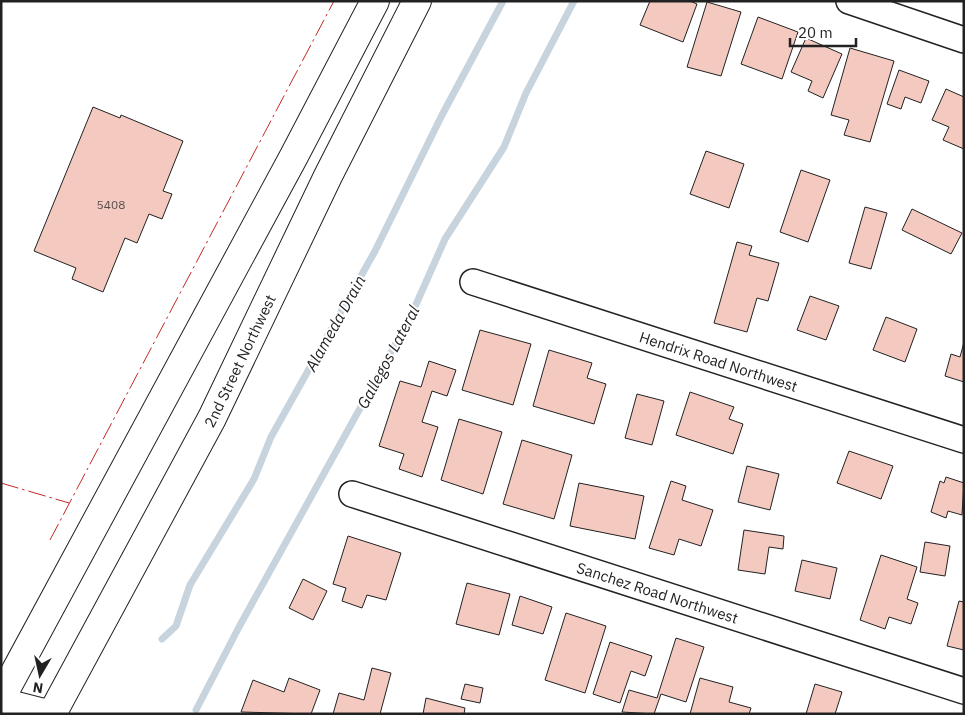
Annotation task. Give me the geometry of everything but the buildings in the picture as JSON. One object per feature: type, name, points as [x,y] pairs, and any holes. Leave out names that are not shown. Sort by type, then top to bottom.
[{"type":"main road","points":[[1,698],[294,156],[375,1]]},
{"type":"main road","name":"2nd Street Northwest","points":[[52,714],[212,418],[328,176],[417,1]]},
{"type":"main road","points":[[1,702],[48,714]]},
{"type":"street","points":[[849,1],[964,40]]},
{"type":"street","name":"Hendrix Road Northwest","points":[[473,282],[964,440]]},
{"type":"street","name":"Sanchez Road Northwest","points":[[352,494],[964,691]]},
{"type":"waterway","name":"Alameda Drain","points":[[162,639],[176,626],[190,585],[254,479],[271,437],[375,251],[442,115],[503,1]]},
{"type":"waterway","name":"Gallegos Lateral","points":[[196,710],[239,627],[410,318],[445,239],[504,147],[526,93],[574,1]]},
{"type":"power","points":[[50,540],[334,1]]},
{"type":"power","points":[[1,483],[69,503]]}]
